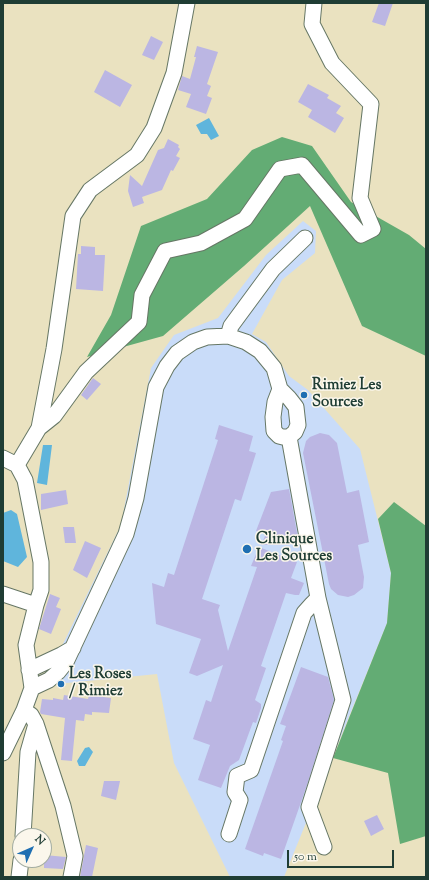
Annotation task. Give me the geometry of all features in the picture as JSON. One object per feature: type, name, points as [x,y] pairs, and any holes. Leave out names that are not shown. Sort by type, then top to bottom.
[{"type":"street","points":[[17,465],[39,428],[54,349],[73,216],[90,190],[137,155],[154,128],[174,73],[187,3]]},
{"type":"street","points":[[39,428],[54,416],[86,372],[139,322],[142,295],[165,251],[201,243],[245,219],[280,169],[302,165],[361,235],[373,229],[360,198],[371,104],[332,63],[312,24],[314,3]]},
{"type":"street","points":[[228,336],[231,326],[274,269],[305,238]]},
{"type":"street","points":[[32,688],[53,677],[66,662],[126,534],[136,498],[156,387],[167,366],[177,353],[193,342],[207,337],[228,336],[246,342],[260,351],[274,368],[280,389],[296,407],[298,425],[295,432],[289,437],[279,436],[274,431],[272,417],[275,402],[280,389]]},
{"type":"street","points":[[289,437],[318,598],[343,700],[309,807],[324,847]]},
{"type":"street","points":[[3,458],[17,465],[25,480],[41,562],[41,590],[26,645],[32,688],[24,710],[3,753]]},
{"type":"street","points":[[3,594],[36,605]]},
{"type":"street","points":[[229,834],[240,800],[234,792],[238,776],[251,770],[304,613],[318,598]]},
{"type":"street","points":[[29,670],[61,656],[73,648]]},
{"type":"street","points":[[24,710],[31,715],[36,724],[63,806],[75,856],[70,877]]},
{"type":"street","points":[[23,828],[28,752],[36,724]]},
{"type":"shaded area","name":"Clinique Les Sources","points":[[303,221],[316,231],[315,253],[282,280],[252,334],[266,342],[289,376],[308,390],[360,449],[391,573],[387,623],[284,877],[230,877],[174,763],[157,674],[57,684],[45,656],[61,648],[121,525],[151,368],[174,335],[218,318],[266,255]]},
{"type":"green space","points":[[282,137],[312,146],[351,202],[409,235],[426,249],[426,356],[362,326],[310,206],[244,266],[163,336],[87,357],[111,315],[141,226],[207,199],[252,150]]},
{"type":"green space","points":[[394,502],[426,526],[426,836],[400,844],[388,773],[333,758],[387,623],[391,573],[378,519]]},
{"type":"water","points":[[209,118],[219,136],[211,140],[207,134],[201,134],[196,125]]},
{"type":"water","points":[[43,445],[52,445],[47,485],[37,483]]},
{"type":"water","points":[[11,510],[17,514],[27,557],[18,567],[3,561],[3,513]]},
{"type":"water","points":[[89,747],[93,752],[85,766],[79,766],[77,761],[85,748]]},
{"type":"building","points":[[379,3],[393,3],[385,26],[372,22]]},
{"type":"building","points":[[151,36],[163,42],[154,60],[142,55]]},
{"type":"building","points":[[197,46],[218,52],[207,84],[211,86],[207,96],[212,98],[206,114],[186,107],[191,94],[178,90],[182,76],[190,79],[196,57],[194,57]]},
{"type":"building","points":[[105,70],[132,85],[120,107],[94,92]]},
{"type":"building","points":[[308,84],[329,95],[327,98],[341,106],[336,113],[344,118],[335,133],[308,117],[312,110],[298,102]]},
{"type":"building","points":[[168,139],[179,145],[178,147],[180,149],[176,156],[180,158],[173,171],[171,170],[162,190],[142,197],[144,203],[133,207],[128,191],[130,175],[142,186],[158,150],[164,148]]},
{"type":"building","points":[[81,246],[95,247],[95,255],[105,255],[103,291],[76,289],[78,254],[81,254]]},
{"type":"building","points":[[93,378],[101,384],[87,400],[81,395]]},
{"type":"building","points":[[219,425],[253,436],[249,451],[256,453],[241,501],[235,499],[202,599],[220,605],[218,610],[228,651],[257,567],[251,566],[259,547],[297,562],[291,578],[304,583],[299,595],[286,593],[261,666],[266,668],[255,700],[261,704],[256,723],[253,722],[239,760],[230,766],[221,788],[198,780],[210,745],[193,739],[206,700],[211,702],[223,665],[197,676],[189,673],[201,639],[156,624],[152,583],[164,587],[168,573],[174,575],[218,440],[215,439]]},
{"type":"building","points":[[320,433],[329,435],[337,443],[347,493],[359,490],[369,542],[358,545],[364,577],[363,588],[354,595],[348,597],[338,595],[331,589],[329,584],[303,453],[306,441],[310,437]]},
{"type":"building","points":[[289,489],[299,544],[261,545],[266,534],[256,531],[271,492]]},
{"type":"building","points":[[66,490],[68,504],[41,510],[41,494]]},
{"type":"building","points":[[63,527],[74,527],[76,543],[65,543]]},
{"type":"building","points":[[85,541],[101,548],[87,578],[73,570]]},
{"type":"building","points":[[50,594],[60,598],[56,607],[61,609],[51,634],[39,629]]},
{"type":"building","points":[[301,667],[328,677],[334,700],[307,785],[281,859],[264,853],[263,856],[245,849],[283,741],[281,740],[286,726],[280,724]]},
{"type":"building","points":[[64,695],[88,699],[89,695],[111,698],[109,713],[92,712],[92,715],[85,714],[84,721],[76,720],[72,761],[61,760],[65,718],[41,714],[40,712],[42,699],[53,700],[53,698],[63,700]]},
{"type":"building","points":[[104,781],[120,781],[116,800],[101,796]]},
{"type":"building","points":[[377,815],[384,829],[371,836],[364,821]]},
{"type":"building","points":[[86,845],[98,848],[92,877],[80,877]]},
{"type":"building","points":[[52,856],[66,857],[63,869],[44,868],[52,868]]},
{"type":"place","name":"Rimiez Les Sources","points":[[304,395]]},
{"type":"place","name":"Clinique Les Sources","points":[[247,549]]},
{"type":"place","name":"Les Roses / Rimiez","points":[[61,684]]}]
